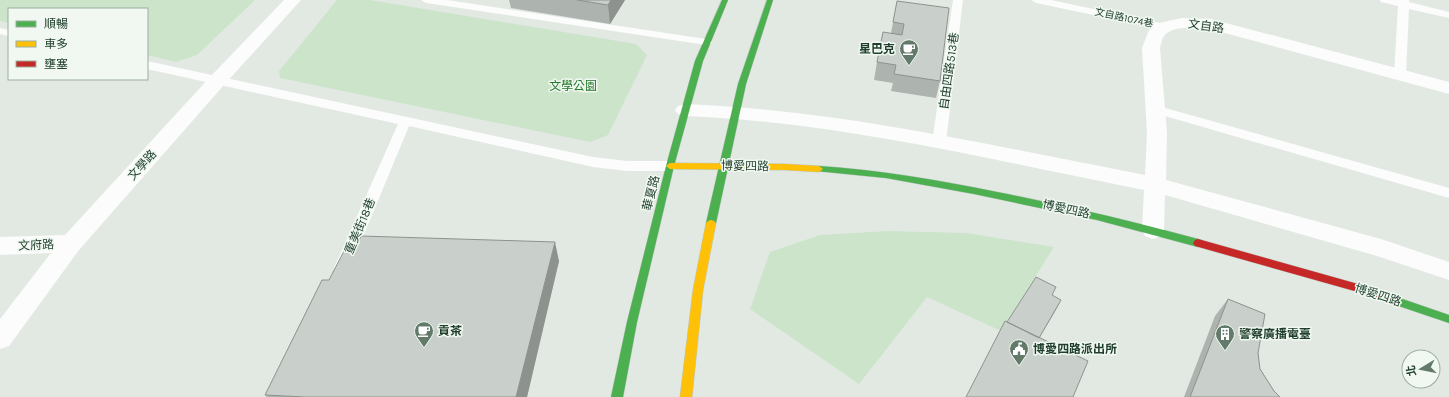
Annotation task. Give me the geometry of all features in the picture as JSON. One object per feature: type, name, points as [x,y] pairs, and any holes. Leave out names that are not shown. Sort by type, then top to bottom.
[{"type":"street","name":"文學路","points":[[0,338],[71,244],[217,81],[293,0]]},
{"type":"street","name":"華夏路","points":[[617,397],[634,314],[685,110],[699,61],[725,0]]},
{"type":"street","points":[[686,397],[698,290],[723,166],[737,112],[742,84],[770,0]]},
{"type":"street","name":"文自路","points":[[1165,27],[1182,23],[1211,24],[1449,88]]},
{"type":"street","points":[[1153,230],[1157,133],[1151,48],[1155,34],[1165,27]]},
{"type":"street","points":[[685,110],[737,112],[821,122],[939,142],[1156,185],[1382,248],[1449,271]]},
{"type":"street","name":"博愛四路","points":[[670,166],[723,166],[840,170],[938,183],[1082,212],[1153,230],[1364,290],[1449,319]]},
{"type":"street","name":"文府路","points":[[0,246],[71,244]]},
{"type":"lane","points":[[426,0],[706,42]]},
{"type":"lane","points":[[481,9],[489,0]]},
{"type":"lane","name":"自由四路513巷","points":[[939,142],[958,0]]},
{"type":"lane","name":"文自路1074巷","points":[[1036,0],[1165,27]]},
{"type":"lane","points":[[1385,0],[1404,2],[1449,15]]},
{"type":"lane","points":[[1400,74],[1404,2]]},
{"type":"lane","points":[[148,65],[593,162],[627,166],[670,166]]},
{"type":"lane","points":[[1155,109],[1449,193]]},
{"type":"lane","name":"重美街18巷","points":[[336,281],[405,121]]},
{"type":"green space","points":[[0,0],[255,0],[197,55],[176,62],[148,55],[148,8],[8,8],[8,23],[0,21]]},
{"type":"green space","name":"文學公園","points":[[337,0],[370,0],[636,44],[647,55],[608,135],[590,142],[280,78],[279,71]]},
{"type":"green space","points":[[888,231],[966,233],[1054,247],[1001,331],[927,297],[859,384],[750,309],[770,252],[820,235]]},
{"type":"building","points":[[577,0],[611,0],[608,5]]},
{"type":"building","name":"星巴克","points":[[897,1],[949,8],[940,81],[894,74],[896,65],[877,62],[883,32],[902,35],[904,24],[893,22]]},
{"type":"building","name":"貢茶","points":[[361,236],[555,242],[516,397],[305,397],[265,395],[322,280],[329,280],[344,251],[354,252]]},
{"type":"building","points":[[1036,277],[1056,287],[1052,295],[1061,300],[1039,338],[1007,322]]},
{"type":"building","name":"警察廣播電臺","points":[[1228,299],[1265,314],[1258,353],[1260,369],[1274,391],[1280,397],[1190,397]]},
{"type":"building","name":"博愛四路派出所","points":[[1005,321],[1088,361],[1073,397],[966,397]]},
{"type":"traffic: fast","points":[[617,397],[632,322],[670,166],[699,61],[725,0]]},
{"type":"traffic: fast","points":[[711,223],[742,84],[770,0]]},
{"type":"traffic: fast","points":[[819,169],[886,175],[930,182],[1047,205],[1148,229],[1198,243]]},
{"type":"traffic: fast","points":[[1385,297],[1449,319]]},
{"type":"traffic: slow","points":[[670,166],[785,167],[819,169]]},
{"type":"traffic: slow","points":[[686,397],[698,290],[711,223]]},
{"type":"traffic: jam","points":[[1198,243],[1385,297]]},
{"type":"place","name":"星巴克","points":[[909,66]]},
{"type":"place","name":"貢茶","points":[[424,348]]},
{"type":"place","name":"警察廣播電臺","points":[[1225,351]]},
{"type":"place","name":"博愛四路派出所","points":[[1019,366]]}]
